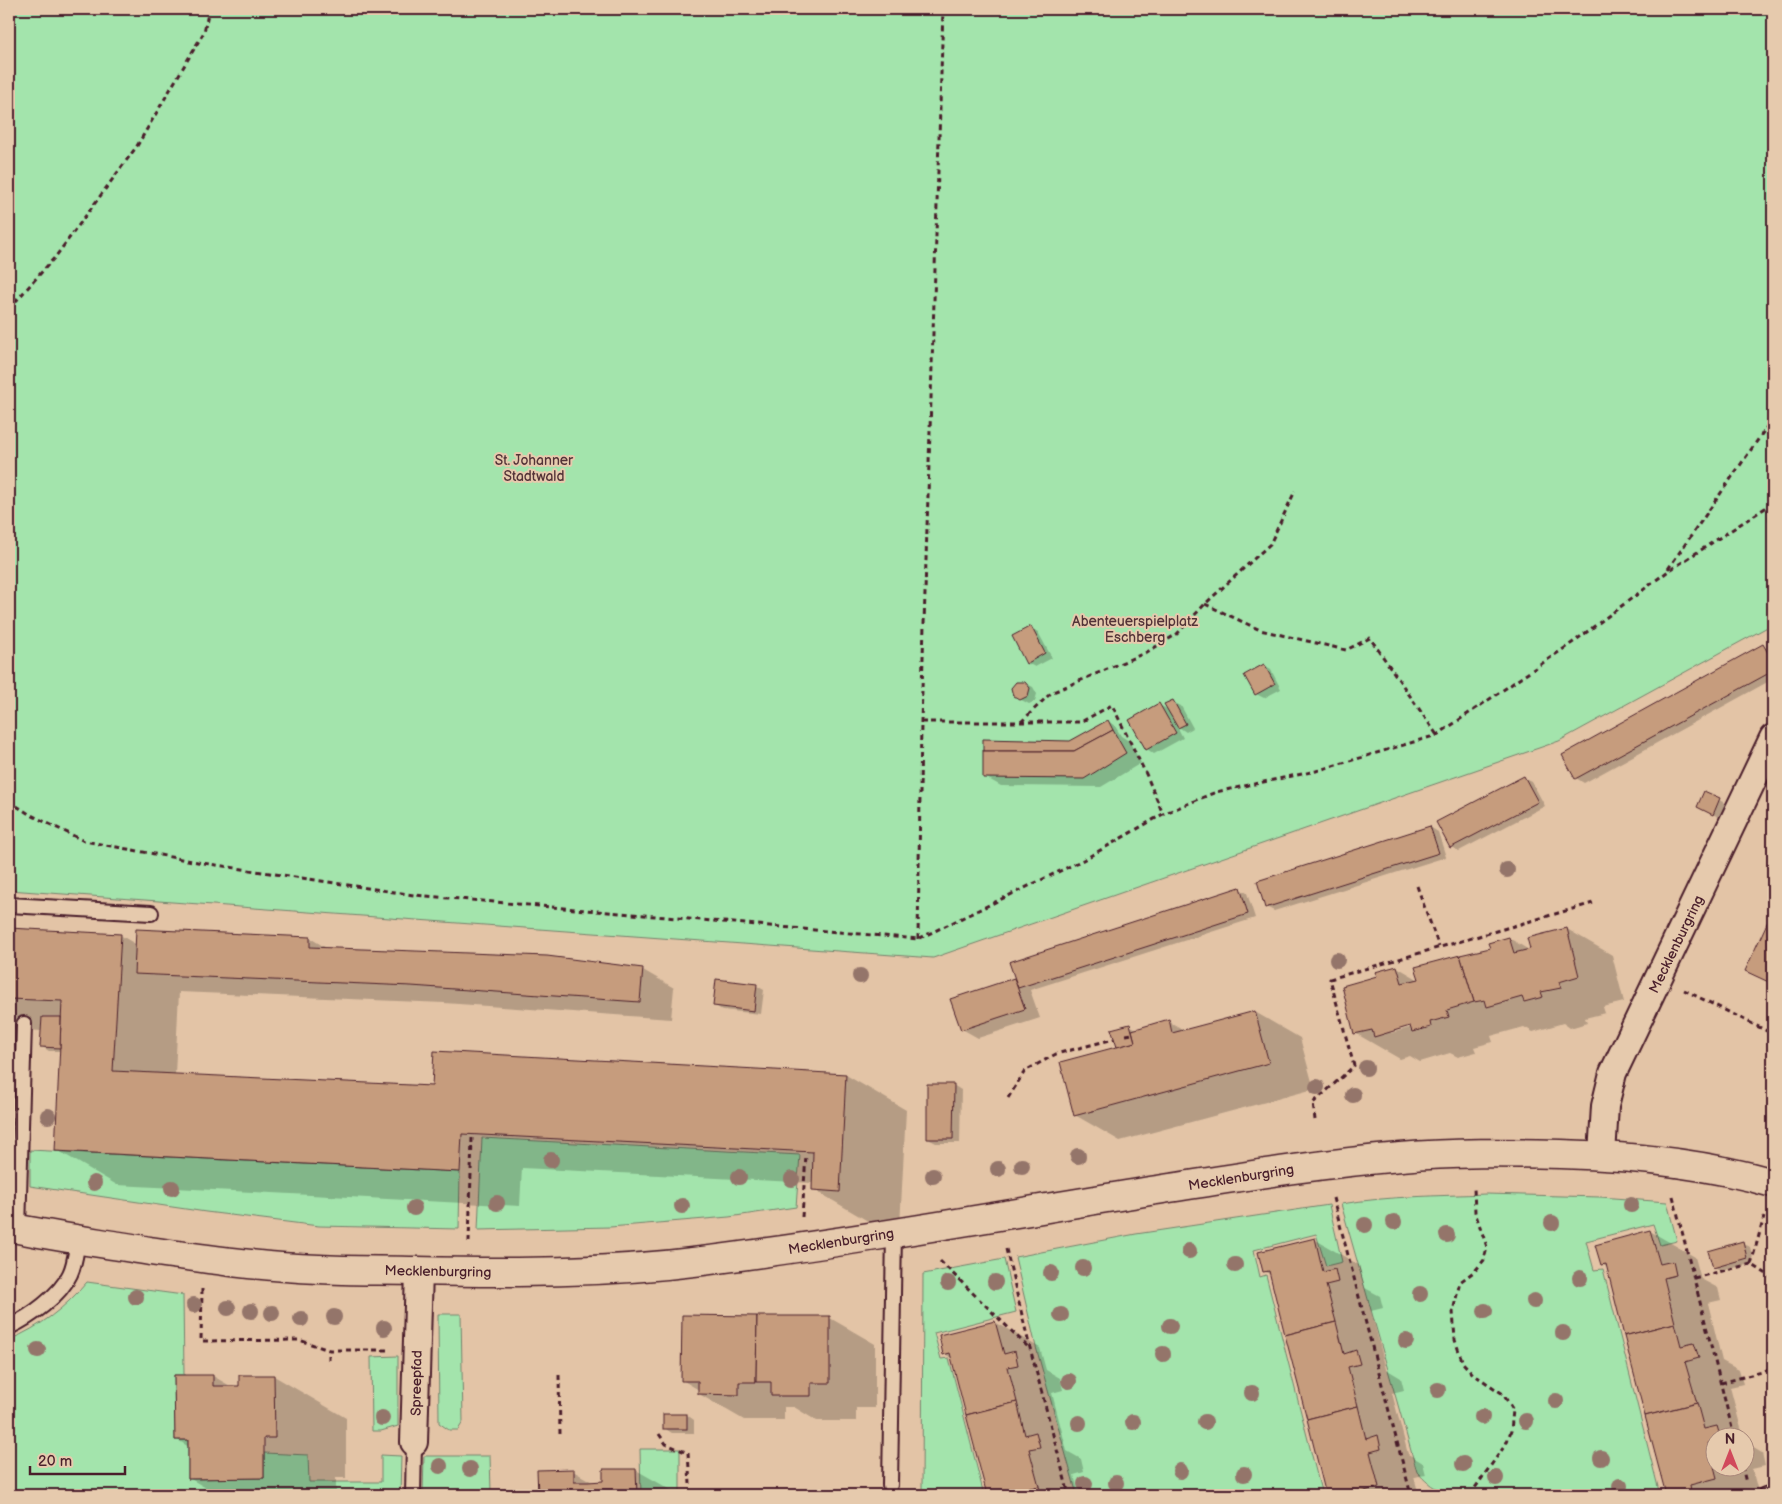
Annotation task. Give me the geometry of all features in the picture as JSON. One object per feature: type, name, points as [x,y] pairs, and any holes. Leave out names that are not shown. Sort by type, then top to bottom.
[{"type":"street","name":"Mecklenburgring","points":[[1602,1155],[1605,1106],[1613,1073],[1773,738]]},
{"type":"street","name":"Mecklenburgring","points":[[13,1228],[78,1240],[203,1258],[317,1269],[524,1272],[612,1270],[707,1260],[1352,1161],[1422,1155],[1498,1153],[1602,1155],[1656,1159],[1753,1177],[1773,1183]]},
{"type":"street","name":"Spreepfad","points":[[414,1442],[419,1271]]},
{"type":"lane","points":[[9,905],[152,913]]},
{"type":"lane","points":[[13,1228],[16,1059],[24,1024]]},
{"type":"lane","points":[[890,1485],[894,1232]]},
{"type":"lane","points":[[9,1328],[24,1320],[60,1290],[71,1273],[78,1240]]},
{"type":"lane","name":"Spreepfad","points":[[414,1442],[414,1495]]},
{"type":"lane","points":[[1765,1495],[1773,1493]]},
{"type":"path","points":[[9,309],[56,256],[136,146],[204,32],[210,9]]},
{"type":"path","points":[[918,939],[921,722],[943,9]]},
{"type":"path","points":[[1667,572],[1773,418]]},
{"type":"path","points":[[1021,722],[1051,693],[1147,652],[1177,634],[1205,604],[1270,544],[1295,491]]},
{"type":"path","points":[[9,801],[29,814],[84,842],[212,865],[414,895],[918,939],[1085,859],[1163,814],[1216,792],[1316,771],[1437,735],[1572,643],[1667,572],[1773,503]]},
{"type":"path","points":[[1769,507],[1773,562]]},
{"type":"path","points":[[1205,604],[1260,630],[1346,650],[1370,638],[1376,644],[1437,735]]},
{"type":"path","points":[[921,722],[1081,722],[1112,706],[1146,774],[1163,814]]},
{"type":"path","points":[[1417,886],[1439,947]]},
{"type":"path","points":[[1315,1120],[1313,1103],[1354,1066],[1330,978],[1593,903]]},
{"type":"path","points":[[1682,989],[1773,1034]]},
{"type":"path","points":[[1126,1035],[1133,1034]]},
{"type":"path","points":[[1008,1098],[1025,1071],[1056,1054],[1114,1039]]},
{"type":"path","points":[[469,1230],[472,1138]]},
{"type":"path","points":[[803,1204],[806,1155]]},
{"type":"path","points":[[1470,1495],[1506,1444],[1511,1431],[1512,1410],[1503,1394],[1473,1374],[1463,1363],[1455,1340],[1453,1310],[1460,1282],[1475,1271],[1484,1260],[1487,1247],[1475,1212],[1474,1188]]},
{"type":"path","points":[[1673,1196],[1731,1426]]},
{"type":"path","points":[[1333,1198],[1411,1495]]},
{"type":"path","points":[[1751,1264],[1764,1216]]},
{"type":"path","points":[[1006,1249],[1069,1495]]},
{"type":"path","points":[[940,1261],[1030,1348]]},
{"type":"path","points":[[1694,1278],[1751,1264],[1773,1278]]},
{"type":"path","points":[[202,1297],[200,1341],[299,1340],[329,1350],[417,1350]]},
{"type":"path","points":[[329,1350],[329,1360]]},
{"type":"path","points":[[1720,1383],[1773,1369]]},
{"type":"path","points":[[559,1375],[560,1435]]},
{"type":"path","points":[[659,1434],[666,1444],[688,1453],[690,1484]]},
{"type":"green space","name":"St. Johanner Stadtwald","points":[[9,9],[1773,9],[1773,624],[1559,741],[933,958],[9,890]]},
{"type":"green space","points":[[482,1138],[800,1155],[796,1207],[729,1217],[610,1227],[478,1230]]},
{"type":"green space","points":[[30,1150],[460,1172],[459,1229],[319,1226],[206,1212],[30,1186]]},
{"type":"green space","points":[[1486,1194],[1600,1197],[1667,1202],[1677,1241],[1660,1245],[1653,1224],[1586,1241],[1594,1270],[1603,1269],[1660,1495],[1468,1495],[1440,1490],[1417,1472],[1341,1204],[1395,1198]]},
{"type":"green space","points":[[1329,1205],[1342,1262],[1326,1266],[1316,1234],[1254,1250],[1260,1277],[1266,1275],[1322,1495],[1077,1495],[1036,1347],[1015,1257],[1136,1234]]},
{"type":"green space","points":[[1004,1259],[1016,1312],[934,1333],[941,1359],[949,1358],[984,1495],[922,1495],[923,1274]]},
{"type":"green space","points":[[87,1282],[183,1295],[184,1375],[174,1375],[175,1440],[188,1440],[188,1479],[264,1478],[264,1453],[308,1455],[309,1482],[381,1482],[381,1455],[401,1456],[400,1495],[9,1495],[9,1340],[42,1323],[70,1300]]},
{"type":"green space","points":[[438,1314],[461,1314],[463,1422],[458,1430],[449,1430],[439,1423]]},
{"type":"green space","points":[[398,1356],[398,1426],[381,1431],[372,1431],[371,1357]]},
{"type":"green space","points":[[640,1449],[680,1449],[680,1495],[641,1495]]},
{"type":"green space","points":[[424,1456],[490,1456],[491,1492],[467,1493],[466,1495],[423,1495]]},
{"type":"building","points":[[1031,626],[1045,653],[1026,664],[1012,636]]},
{"type":"building","points":[[1763,644],[1773,662],[1773,671],[1575,779],[1562,755]]},
{"type":"building","points":[[1264,664],[1275,684],[1255,695],[1244,675]]},
{"type":"building","points":[[1016,682],[1025,682],[1030,688],[1028,696],[1020,700],[1013,696],[1011,688]]},
{"type":"building","points":[[1173,700],[1186,724],[1178,728],[1164,704]]},
{"type":"building","points":[[1159,703],[1176,733],[1146,750],[1129,720]]},
{"type":"building","points":[[1108,720],[1113,730],[1074,751],[983,751],[983,739],[1070,741]]},
{"type":"building","points":[[1113,730],[1126,753],[1084,779],[983,778],[983,751],[1074,751]]},
{"type":"building","points":[[1524,776],[1538,802],[1450,848],[1436,822]]},
{"type":"building","points":[[1704,791],[1720,798],[1713,815],[1697,807]]},
{"type":"building","points":[[1430,826],[1439,853],[1265,908],[1257,881]]},
{"type":"building","points":[[1240,887],[1248,914],[1018,988],[1009,962]]},
{"type":"building","points":[[1773,910],[1773,984],[1745,971]]},
{"type":"building","points":[[9,928],[121,934],[113,1071],[432,1086],[434,1051],[846,1074],[840,1192],[812,1190],[813,1152],[462,1134],[460,1172],[55,1151],[62,1001],[9,999]]},
{"type":"building","points":[[1567,928],[1579,976],[1559,982],[1561,988],[1541,992],[1543,997],[1524,1002],[1522,997],[1487,1007],[1485,1000],[1474,1002],[1460,955],[1490,948],[1488,943],[1509,937],[1514,953],[1530,949],[1527,938]]},
{"type":"building","points":[[136,929],[310,937],[310,947],[547,956],[643,968],[640,1002],[411,986],[134,974]]},
{"type":"building","points":[[1460,955],[1474,1002],[1447,1010],[1449,1017],[1430,1022],[1431,1027],[1412,1032],[1410,1026],[1374,1037],[1372,1030],[1354,1034],[1342,986],[1377,976],[1375,972],[1397,966],[1402,983],[1419,979],[1415,967]]},
{"type":"building","points":[[1014,978],[1025,1009],[961,1030],[950,999]]},
{"type":"building","points":[[716,979],[757,984],[754,1011],[713,1006]]},
{"type":"building","points":[[1255,1011],[1269,1063],[1074,1116],[1060,1062],[1135,1042],[1132,1030],[1169,1019],[1172,1033]]},
{"type":"building","points":[[42,1017],[61,1017],[60,1048],[40,1047]]},
{"type":"building","points":[[1130,1024],[1135,1042],[1117,1047],[1111,1029]]},
{"type":"building","points":[[927,1084],[954,1084],[953,1139],[927,1139]]},
{"type":"building","points":[[1650,1230],[1660,1264],[1673,1261],[1676,1275],[1664,1278],[1675,1323],[1624,1336],[1606,1264],[1601,1265],[1595,1245]]},
{"type":"building","points":[[1315,1238],[1323,1272],[1335,1269],[1338,1282],[1326,1285],[1336,1322],[1285,1335],[1269,1271],[1263,1272],[1258,1252]]},
{"type":"building","points":[[1743,1241],[1747,1258],[1713,1268],[1708,1251]]},
{"type":"building","points":[[682,1315],[757,1316],[756,1382],[739,1382],[739,1395],[698,1394],[698,1381],[681,1381]]},
{"type":"building","points":[[757,1316],[830,1316],[830,1383],[811,1383],[811,1396],[771,1396],[771,1382],[756,1382]]},
{"type":"building","points":[[995,1321],[1004,1354],[1015,1351],[1018,1365],[1008,1367],[1017,1402],[966,1415],[950,1353],[943,1355],[939,1335]]},
{"type":"building","points":[[1336,1322],[1344,1354],[1356,1350],[1360,1364],[1348,1367],[1358,1406],[1307,1419],[1285,1335]]},
{"type":"building","points":[[1675,1323],[1681,1346],[1694,1343],[1699,1358],[1685,1362],[1697,1403],[1645,1416],[1624,1336]]},
{"type":"building","points":[[174,1375],[213,1375],[213,1386],[239,1386],[239,1375],[274,1375],[275,1438],[264,1438],[264,1478],[188,1479],[188,1440],[175,1440]]},
{"type":"building","points":[[1017,1402],[1025,1435],[1036,1432],[1040,1447],[1029,1449],[1039,1486],[1003,1495],[987,1495],[966,1415]]},
{"type":"building","points":[[1697,1403],[1704,1429],[1704,1476],[1716,1476],[1717,1478],[1690,1485],[1691,1491],[1666,1495],[1645,1416]]},
{"type":"building","points":[[1358,1406],[1366,1439],[1378,1435],[1381,1449],[1370,1452],[1379,1487],[1350,1495],[1326,1495],[1307,1419]]},
{"type":"building","points":[[663,1414],[687,1414],[687,1429],[663,1429]]},
{"type":"building","points":[[574,1469],[574,1482],[588,1482],[603,1481],[603,1469],[636,1469],[637,1495],[538,1495],[537,1470]]},
{"type":"building","points":[[1039,1486],[1041,1495],[1003,1495]]},
{"type":"park label","name":"Abenteuerspielplatz Eschberg","points":[[1135,630]]}]
